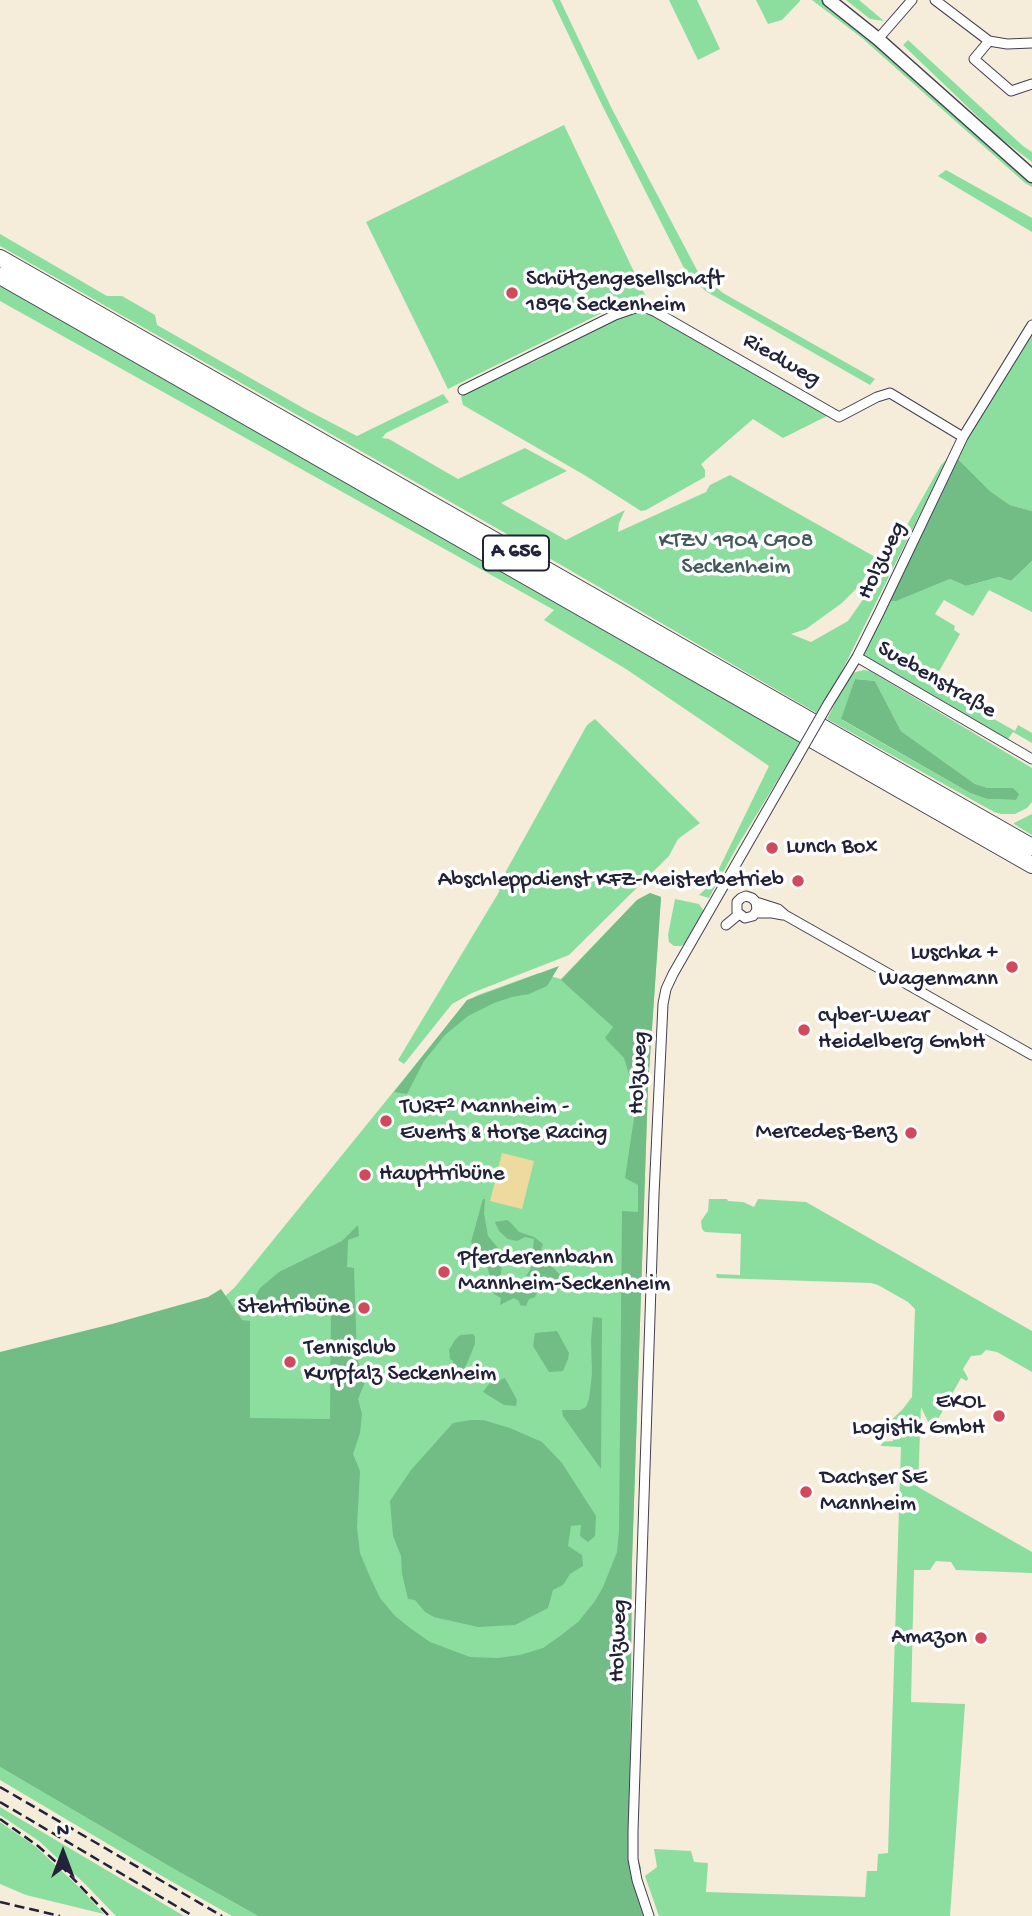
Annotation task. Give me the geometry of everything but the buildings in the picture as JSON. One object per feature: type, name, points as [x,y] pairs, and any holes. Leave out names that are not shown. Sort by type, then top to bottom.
[{"type":"highway","name":"A 656","points":[[0,258],[1032,848]]},
{"type":"highway","name":"A 656","points":[[0,276],[1032,865]]},
{"type":"main road","points":[[829,0],[881,36]]},
{"type":"main road","points":[[842,0],[948,93],[979,127],[1032,176]]},
{"type":"main road","points":[[1006,152],[1032,168]]},
{"type":"street","points":[[881,36],[912,0]]},
{"type":"street","points":[[935,0],[989,41],[1007,44],[1032,43]]},
{"type":"street","points":[[989,41],[974,59],[1011,91],[1032,84]]},
{"type":"street","name":"Riedweg","points":[[463,390],[615,315],[641,306],[839,417],[890,393],[963,437]]},
{"type":"street","name":"Holzweg","points":[[649,1916],[637,1880],[633,1831],[650,1306],[662,1013],[666,989],[857,657],[963,437],[1032,325]]},
{"type":"street","name":"Suebenstraße","points":[[857,657],[1032,760]]},
{"type":"street","points":[[719,893],[737,902]]},
{"type":"street","points":[[756,902],[758,908],[750,918],[738,915],[737,902],[746,896],[778,909],[1032,1055]]},
{"type":"street","points":[[756,913],[785,915]]},
{"type":"street","points":[[726,925],[738,915]]},
{"type":"green space","points":[[552,0],[560,0],[612,109],[698,272],[723,293],[875,379],[870,385],[707,292],[688,276]]},
{"type":"green space","points":[[669,0],[697,0],[720,49],[698,60]]},
{"type":"green space","points":[[756,0],[800,1],[782,20],[768,24]]},
{"type":"green space","points":[[812,0],[825,0],[1032,178],[1032,187],[862,38]]},
{"type":"green space","points":[[846,0],[859,0],[884,21],[870,19]]},
{"type":"green space","points":[[908,40],[1032,152],[1032,162],[1000,138],[903,45]]},
{"type":"green space","points":[[564,125],[646,297],[629,304],[626,301],[448,389],[366,222]]},
{"type":"green space","points":[[946,170],[1032,218],[1032,232],[938,176]]},
{"type":"green space","name":"KTZV 1904 C908 Seckenheim","points":[[0,234],[107,296],[122,296],[155,315],[157,325],[357,436],[443,394],[449,402],[386,433],[382,438],[389,439],[458,479],[525,448],[567,471],[501,503],[566,540],[625,510],[618,532],[706,492],[710,485],[730,475],[877,558],[859,586],[842,603],[806,629],[791,634],[811,642],[848,621],[889,562],[886,557],[941,465],[948,458],[820,715],[0,246]]},
{"type":"green space","points":[[0,285],[643,653],[802,740],[709,898],[699,895],[712,883],[769,766],[626,669],[544,620],[554,610],[0,301]]},
{"type":"green space","points":[[637,312],[659,318],[829,415],[783,438],[753,419],[701,464],[705,477],[641,511],[463,405],[463,393],[542,358],[545,352],[620,317]]},
{"type":"green space","points":[[1032,328],[1032,511],[1010,505],[990,491],[958,459],[966,437]]},
{"type":"green space","points":[[958,459],[990,491],[1010,505],[1032,511],[1032,561],[1011,581],[999,577],[966,586],[950,579],[896,601],[887,601]]},
{"type":"green space","points":[[1032,561],[1032,612],[989,590],[973,616],[944,600],[935,614],[955,626],[954,630],[960,634],[932,684],[1015,731],[1018,725],[1032,733],[1032,743],[1013,732],[1008,739],[864,655],[887,601],[897,600],[950,579],[966,586],[999,577],[1011,581]]},
{"type":"green space","points":[[870,671],[1032,768],[1032,802],[1015,814],[994,812],[827,719],[852,673]],"holes":[[[855,679],[875,681],[901,731],[975,784],[988,788],[1013,788],[1016,800],[987,799],[970,793],[842,720]]]},
{"type":"green space","points":[[855,679],[875,681],[901,731],[975,784],[988,788],[1013,788],[1019,794],[1016,800],[987,799],[970,793],[841,719]]},
{"type":"green space","points":[[595,719],[700,823],[678,839],[669,856],[569,955],[472,993],[452,1004],[404,1064],[398,1060],[499,892],[500,882],[587,725]]},
{"type":"green space","points":[[1032,814],[1032,835],[1014,823]]},
{"type":"green space","name":"Pferderennbahn Mannheim-Seckenheim","points":[[650,893],[661,897],[648,1086],[632,1561],[558,1653],[482,1667],[398,1632],[250,1418],[250,1343],[222,1299],[235,1287],[467,1001],[539,973],[561,979],[637,900]]},
{"type":"green space","points":[[650,893],[661,897],[648,1086],[632,1561],[630,1814],[641,1868],[641,1884],[651,1916],[258,1916],[0,1767],[0,1352],[208,1297],[221,1289],[242,1320],[250,1321],[250,1418],[330,1419],[331,1306],[250,1306],[260,1288],[279,1272],[342,1241],[358,1225],[359,1236],[348,1240],[347,1267],[354,1268],[357,1358],[365,1382],[358,1399],[362,1414],[360,1433],[353,1454],[360,1471],[357,1527],[360,1553],[380,1598],[395,1616],[430,1642],[470,1657],[498,1658],[520,1655],[543,1648],[560,1636],[578,1622],[595,1601],[617,1552],[622,1211],[638,1212],[638,1185],[625,1178],[635,1112],[633,1087],[624,1058],[605,1038],[613,1027],[561,980],[637,900]]},
{"type":"green space","points":[[675,899],[699,904],[704,911],[687,942],[681,946],[674,946],[669,942],[668,935]]},
{"type":"green space","points":[[559,966],[547,986],[529,994],[494,1003],[468,1016],[445,1035],[424,1061],[407,1094],[394,1092],[467,1000]]},
{"type":"green space","points":[[483,1199],[488,1236],[499,1249],[498,1254],[505,1260],[500,1280],[520,1286],[531,1268],[532,1261],[534,1239],[508,1239],[499,1231],[495,1222],[507,1220],[519,1232],[534,1237],[543,1244],[540,1254],[563,1278],[559,1284],[538,1290],[526,1306],[520,1305],[514,1298],[500,1305],[501,1298],[494,1294],[488,1269],[471,1242]]},
{"type":"green space","points":[[709,1199],[727,1199],[754,1207],[758,1199],[806,1202],[1032,1331],[1032,1372],[997,1352],[986,1350],[981,1355],[971,1356],[963,1369],[967,1381],[961,1378],[932,1430],[921,1407],[918,1487],[1032,1552],[1032,1573],[956,1570],[951,1562],[936,1561],[930,1570],[914,1570],[911,1702],[965,1704],[950,1916],[659,1916],[645,1876],[657,1867],[654,1849],[691,1851],[694,1862],[708,1863],[706,1892],[865,1897],[867,1871],[877,1871],[878,1854],[888,1853],[901,1447],[881,1446],[882,1442],[893,1441],[893,1427],[883,1428],[912,1397],[915,1309],[908,1302],[871,1283],[717,1278],[716,1274],[740,1275],[741,1234],[705,1232],[702,1229],[701,1221],[708,1211]]},
{"type":"green space","points":[[593,1317],[602,1318],[601,1469],[563,1416],[562,1410],[580,1410],[586,1407],[589,1399]]},
{"type":"green space","points":[[557,1331],[569,1353],[568,1359],[563,1371],[549,1372],[533,1346],[535,1333]]},
{"type":"green space","points":[[473,1334],[475,1344],[464,1369],[453,1368],[449,1350],[460,1335]]},
{"type":"green space","points":[[505,1378],[517,1400],[516,1406],[504,1405],[483,1392],[489,1384]]},
{"type":"green space","points":[[483,1420],[510,1428],[542,1442],[562,1463],[596,1516],[595,1536],[588,1542],[580,1536],[581,1525],[571,1526],[568,1546],[582,1555],[583,1566],[570,1574],[563,1585],[553,1590],[548,1608],[515,1625],[478,1627],[434,1617],[425,1612],[415,1600],[408,1599],[401,1556],[393,1536],[390,1501],[411,1470],[453,1423]]},
{"type":"green space","points":[[0,1767],[258,1916],[232,1916],[162,1876],[0,1780]]},
{"type":"green space","points":[[0,1807],[184,1916],[116,1916],[39,1841],[0,1815]]},
{"type":"green space","points":[[0,1822],[35,1846],[104,1914],[26,1895],[0,1884]]},
{"type":"sand","points":[[502,1153],[534,1161],[522,1209],[490,1201]]},
{"type":"railway","points":[[0,1787],[222,1916]]},
{"type":"railway","points":[[0,1802],[193,1916]]},
{"type":"railway","points":[[0,1819],[38,1846],[64,1869],[109,1916]]},
{"type":"railway","points":[[0,1902],[60,1916]]},
{"type":"place","name":"Schützengesellschaft 1896 Seckenheim","points":[[512,293]]},
{"type":"place","name":"Lunch Box","points":[[772,848]]},
{"type":"place","name":"Abschleppdienst KFZ-Meisterbetrieb","points":[[798,881]]},
{"type":"place","name":"Luschka + Wagenmann","points":[[1012,967]]},
{"type":"place","name":"cyber-Wear Heidelberg GmbH","points":[[804,1030]]},
{"type":"place","name":"TURF² Mannheim - Events & Horse Racing","points":[[386,1121]]},
{"type":"place","name":"Mercedes-Benz","points":[[911,1133]]},
{"type":"place","name":"Haupttribüne","points":[[365,1175]]},
{"type":"place","name":"Pferderennbahn Mannheim-Seckenheim","points":[[444,1272]]},
{"type":"place","name":"Stehtribüne","points":[[364,1308]]},
{"type":"place","name":"Tennisclub Kurpfalz Seckenheim","points":[[290,1362]]},
{"type":"place","name":"EKOL Logistik GmbH","points":[[999,1416]]},
{"type":"place","name":"Dachser SE Mannheim","points":[[806,1492]]},
{"type":"place","name":"Amazon","points":[[981,1638]]}]
